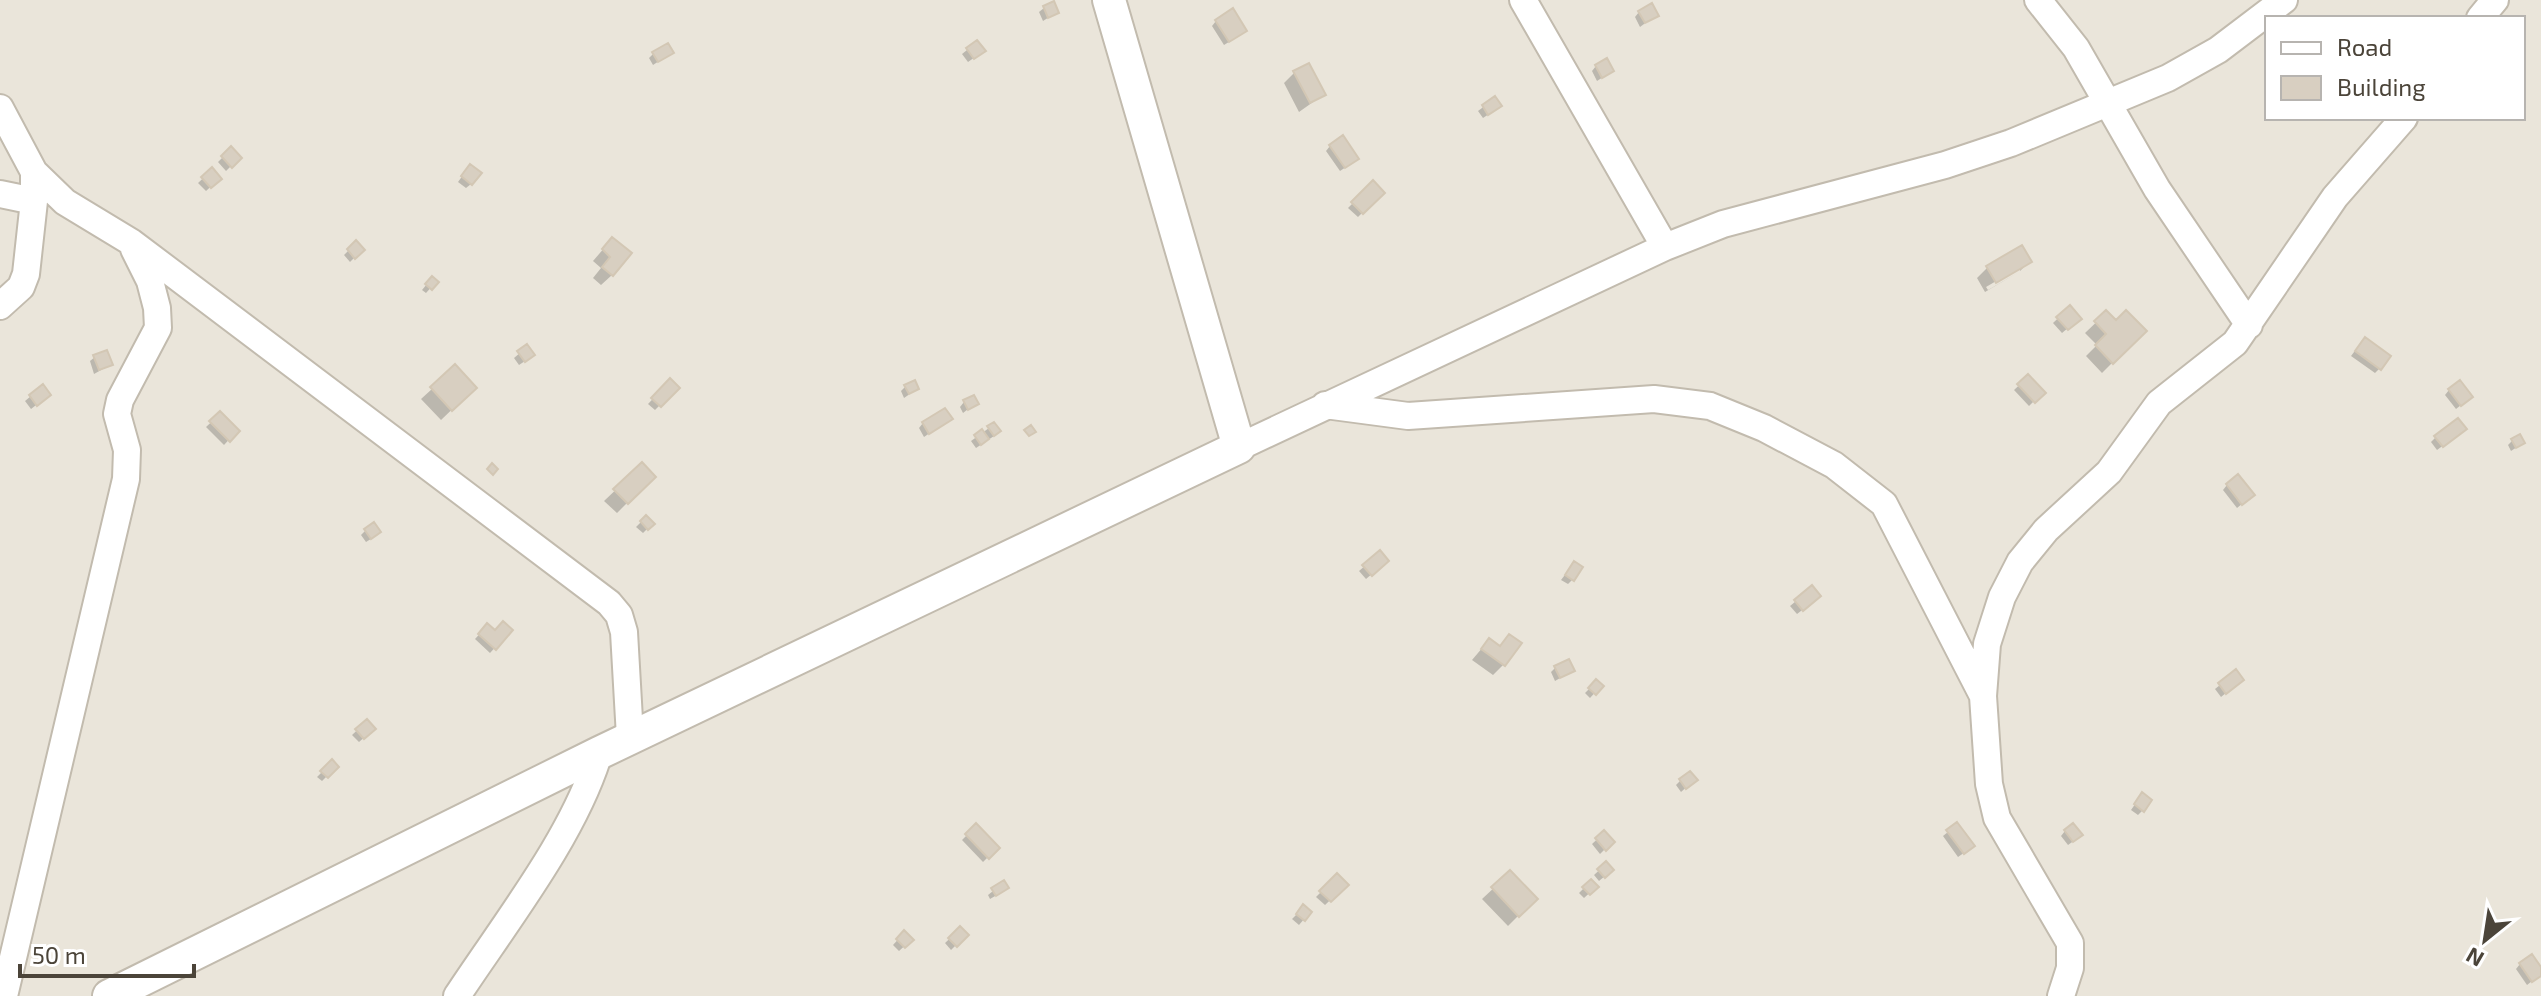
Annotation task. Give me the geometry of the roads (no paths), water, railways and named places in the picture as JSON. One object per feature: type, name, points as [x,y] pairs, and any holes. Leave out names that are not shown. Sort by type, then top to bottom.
[{"type":"street","points":[[1109,0],[1239,447]]},
{"type":"street","points":[[1523,0],[1665,247]]},
{"type":"street","points":[[2038,0],[2076,48],[2157,189],[2249,325]]},
{"type":"street","points":[[109,996],[630,737],[1325,405],[1665,247],[1723,224],[1945,165],[2011,143],[2168,78],[2218,50],[2284,0]]},
{"type":"street","points":[[2482,16],[2495,0]]},
{"type":"street","points":[[0,108],[34,172],[65,202],[131,242],[609,603],[619,615],[624,632],[630,737]]},
{"type":"street","points":[[2061,996],[2070,968],[2070,943],[1997,818],[1989,784],[1983,696],[1987,644],[2002,597],[2020,562],[2046,530],[2109,472],[2159,403],[2223,353],[2249,325],[2335,197],[2402,120]]},
{"type":"street","points":[[0,306],[21,287],[26,274],[34,172]]},
{"type":"street","points":[[0,194],[34,201]]},
{"type":"street","points":[[4,996],[126,479],[127,450],[117,414],[120,400],[158,328],[150,281],[131,242]]},
{"type":"street","points":[[1325,405],[1408,416],[1654,399],[1710,406],[1764,428],[1834,465],[1884,504],[1983,696]]},
{"type":"street","points":[[457,996],[570,822],[588,788],[599,753]]},
{"type":"street","points":[[480,996],[486,953]]}]
